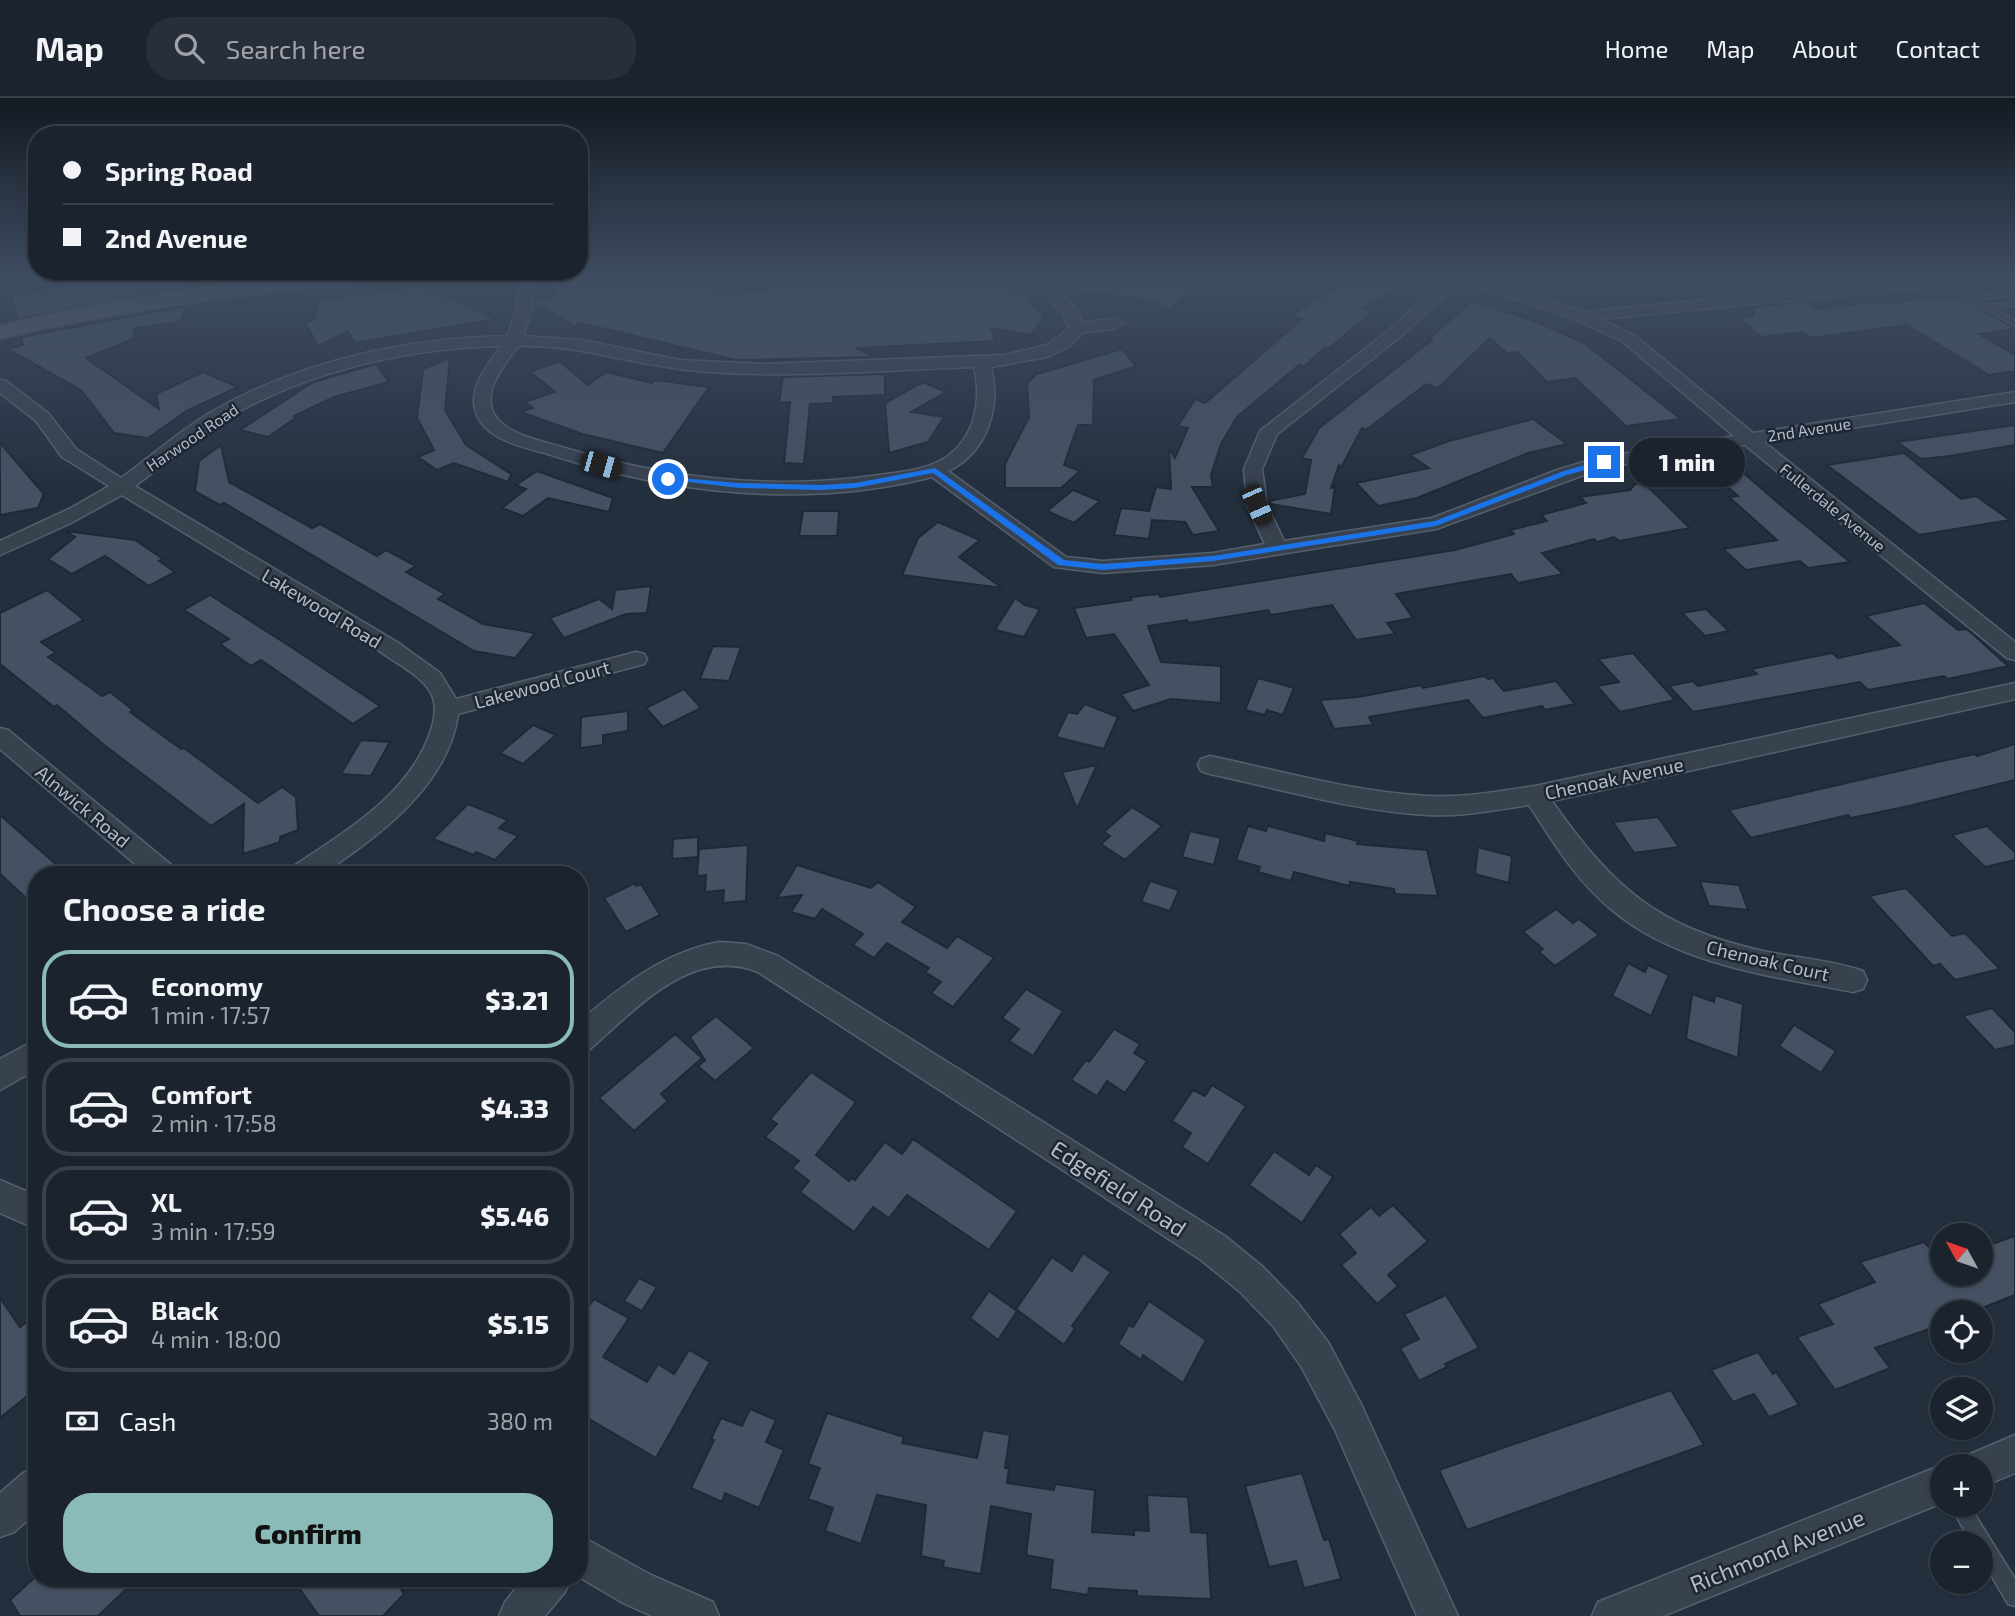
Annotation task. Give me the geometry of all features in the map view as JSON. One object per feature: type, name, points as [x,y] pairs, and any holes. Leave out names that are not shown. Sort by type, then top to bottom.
[{"type":"street","name":"Harwood Road","points":[[0,549],[78,512],[123,486],[219,415],[287,384],[334,368],[443,347]]},
{"type":"street","points":[[509,347],[487,379],[483,394],[486,414],[496,426],[513,437],[623,471],[668,479],[739,486],[855,486],[935,470],[960,455],[979,433],[985,415],[981,361]]},
{"type":"street","name":"Harwood Road","points":[[586,347],[658,362],[734,368],[981,361],[1025,356],[1055,347]]},
{"type":"street","points":[[1278,550],[1257,505],[1253,469],[1269,431],[1377,347]]},
{"type":"street","name":"Fullerdale Avenue","points":[[1639,347],[1748,439],[2015,653]]},
{"type":"street","name":"Lakewood Road","points":[[0,385],[42,416],[69,453],[221,548],[389,647],[442,690],[448,709]]},
{"type":"street","name":"2nd Avenue","points":[[935,470],[1061,563],[1103,567],[1175,563],[1278,550],[1436,523],[1564,474],[1604,462],[2015,397]]},
{"type":"street","name":"Lakewood Court","points":[[448,709],[636,659]]},
{"type":"street","name":"Chenoak Avenue","points":[[1210,765],[1413,805],[1479,803],[1535,796],[2015,691]]},
{"type":"street","points":[[313,866],[368,827],[402,796],[435,752],[448,709]]},
{"type":"street","name":"Alnwick Road","points":[[0,736],[155,866]]},
{"type":"street","name":"Chenoak Court","points":[[1535,796],[1606,888],[1623,904],[1657,926],[1731,954],[1853,980]]},
{"type":"street","name":"Edgefield Road","points":[[588,1033],[646,985],[682,963],[713,954],[743,955],[768,964],[1213,1248],[1251,1279],[1285,1314],[1315,1355],[1349,1417],[1438,1616]]},
{"type":"street","points":[[0,1076],[28,1058]]},
{"type":"street","points":[[0,1196],[28,1209]]},
{"type":"street","points":[[1993,1463],[2015,1454]]},
{"type":"street","name":"Richmond Avenue","points":[[1612,1616],[1930,1489]]},
{"type":"street","points":[[0,1518],[28,1495]]},
{"type":"street","points":[[588,1560],[636,1589],[699,1616]]},
{"type":"street","points":[[519,1616],[543,1587]]},
{"type":"lane","points":[[1966,1517],[2015,1597]]},
{"type":"building","points":[[114,347],[86,358],[159,409],[156,394],[203,372],[238,387],[188,410],[148,438],[114,433],[81,390],[8,349]]},
{"type":"building","points":[[681,347],[879,347],[856,348],[875,357],[736,360]]},
{"type":"building","points":[[1270,347],[1331,347],[1325,348],[1303,367],[1299,365],[1237,417],[1221,444],[1211,475],[1213,487],[1192,487],[1219,531],[1193,535],[1185,522],[1152,520],[1149,539],[1114,535],[1121,508],[1149,511],[1156,487],[1171,489],[1169,449],[1175,458],[1188,428],[1178,426],[1195,399],[1205,403]]},
{"type":"building","points":[[1423,347],[1481,347],[1438,388],[1426,384],[1366,430],[1362,428],[1341,468],[1339,465],[1331,488],[1335,487],[1331,514],[1270,504],[1269,501],[1305,494],[1311,460],[1302,458],[1319,428]]},
{"type":"building","points":[[1500,347],[1589,347],[1681,419],[1626,426],[1575,378],[1547,382],[1517,352],[1507,353]]},
{"type":"building","points":[[1943,347],[2001,347],[2015,355],[2015,371],[1989,375]]},
{"type":"building","points":[[1122,349],[1136,366],[1094,380],[1093,425],[1078,425],[1064,465],[1080,471],[1061,488],[1005,488],[1005,464],[1029,417],[1027,383],[1037,374]]},
{"type":"building","points":[[450,358],[445,410],[466,445],[511,474],[508,482],[454,463],[437,470],[418,457],[434,450],[417,418],[423,369]]},
{"type":"building","points":[[559,361],[588,385],[606,372],[652,383],[655,380],[709,387],[663,453],[582,434],[521,412],[533,408],[525,402],[555,392],[530,372]]},
{"type":"building","points":[[376,364],[389,382],[334,397],[294,416],[297,417],[268,437],[240,430],[313,382]]},
{"type":"building","points":[[885,374],[885,395],[833,397],[833,403],[810,404],[804,464],[784,463],[790,402],[779,403],[783,377]]},
{"type":"building","points":[[923,382],[946,392],[911,412],[944,417],[928,442],[889,453],[885,403]]},
{"type":"building","points":[[1533,419],[1567,444],[1528,453],[1417,498],[1378,506],[1356,483],[1429,468],[1410,455],[1449,441]]},
{"type":"building","points":[[2015,425],[2015,445],[1950,456],[1921,459],[1897,442]]},
{"type":"building","points":[[0,443],[44,494],[38,508],[0,515]]},
{"type":"building","points":[[221,445],[229,482],[312,528],[320,524],[377,556],[386,550],[416,566],[406,572],[445,594],[438,599],[483,624],[535,633],[515,658],[474,651],[224,503],[220,505],[195,491],[199,461]]},
{"type":"building","points":[[1904,453],[1961,499],[1976,496],[2010,520],[1919,535],[1827,465]]},
{"type":"building","points":[[1732,463],[1850,562],[1808,568],[1800,561],[1746,570],[1723,549],[1777,540],[1729,497],[1738,496],[1705,467]]},
{"type":"building","points":[[537,471],[613,498],[609,512],[548,498],[523,516],[502,508],[526,489],[516,485]]},
{"type":"building","points":[[1644,483],[1690,528],[1619,541],[1614,537],[1597,542],[1594,539],[1542,553],[1563,574],[1518,583],[1511,574],[1396,594],[1413,618],[1387,623],[1395,634],[1356,640],[1332,605],[1271,615],[1268,610],[1189,623],[1187,620],[1148,626],[1161,662],[1221,666],[1221,703],[1171,699],[1133,711],[1121,694],[1149,685],[1114,634],[1086,638],[1074,608],[1132,600],[1131,597],[1159,594],[1160,597],[1455,550],[1514,534],[1510,530],[1547,521],[1541,515],[1586,503],[1580,497],[1630,490],[1635,484]]},
{"type":"building","points":[[1073,490],[1100,501],[1074,523],[1047,511]]},
{"type":"building","points":[[803,511],[839,511],[837,536],[799,536]]},
{"type":"building","points":[[938,522],[980,540],[959,557],[1002,588],[902,575],[918,538]]},
{"type":"building","points":[[66,531],[135,540],[163,559],[159,561],[175,572],[149,586],[105,556],[72,574],[48,559],[75,537]]},
{"type":"building","points":[[651,586],[647,613],[626,614],[564,638],[550,618],[599,599],[612,609],[615,590]]},
{"type":"building","points":[[47,590],[84,620],[41,642],[56,653],[48,657],[102,696],[110,692],[133,710],[130,712],[258,803],[282,787],[296,797],[298,830],[280,837],[280,842],[243,854],[244,804],[211,826],[104,745],[57,705],[54,707],[0,664],[0,613]]},
{"type":"building","points":[[210,595],[380,706],[353,724],[261,660],[251,666],[220,644],[229,639],[184,610]]},
{"type":"building","points":[[1015,598],[1025,605],[1040,609],[1024,637],[995,630]]},
{"type":"building","points":[[1924,603],[1958,630],[1967,629],[2008,666],[1948,679],[1944,676],[1868,690],[1860,682],[1693,712],[1669,686],[1693,681],[1698,686],[1757,674],[1751,669],[1832,653],[1838,658],[1900,645],[1866,616]]},
{"type":"building","points":[[1706,609],[1729,631],[1705,636],[1682,613]]},
{"type":"building","points":[[713,646],[741,647],[729,681],[700,679]]},
{"type":"building","points":[[1633,653],[1675,700],[1620,712],[1597,686],[1619,682],[1598,659]]},
{"type":"building","points":[[1484,676],[1493,678],[1504,691],[1556,681],[1575,704],[1545,710],[1542,706],[1483,718],[1468,700],[1369,717],[1373,725],[1334,729],[1320,700],[1358,697],[1421,685],[1423,688]]},
{"type":"building","points":[[1258,678],[1294,688],[1283,715],[1267,710],[1265,715],[1245,710]]},
{"type":"building","points":[[684,689],[701,708],[663,727],[646,708]]},
{"type":"building","points":[[1085,704],[1118,717],[1104,749],[1056,737],[1068,712],[1077,714]]},
{"type":"building","points":[[628,711],[628,731],[603,735],[603,745],[580,748],[581,717]]},
{"type":"building","points":[[533,725],[556,735],[523,764],[500,753]]},
{"type":"building","points":[[361,740],[390,742],[371,776],[341,774]]},
{"type":"building","points":[[2015,744],[2015,780],[1909,806],[1851,818],[1848,815],[1751,838],[1729,810],[1942,761],[1975,754],[1977,756]]},
{"type":"building","points":[[1097,765],[1077,809],[1062,772]]},
{"type":"building","points":[[468,804],[508,820],[499,828],[518,836],[495,860],[433,839]]},
{"type":"building","points":[[1132,807],[1162,826],[1125,860],[1101,844],[1110,836],[1104,832]]},
{"type":"building","points":[[0,815],[58,866],[28,866],[28,900],[0,874]]},
{"type":"building","points":[[1658,817],[1679,847],[1634,853],[1613,822]]},
{"type":"building","points":[[1248,826],[1266,831],[1268,826],[1324,841],[1325,833],[1358,841],[1357,844],[1427,850],[1438,896],[1395,894],[1394,889],[1350,882],[1349,886],[1294,872],[1291,881],[1258,872],[1260,867],[1236,860]]},
{"type":"building","points":[[1987,826],[2015,852],[2015,860],[1985,867],[1952,835]]},
{"type":"building","points":[[1190,831],[1221,838],[1214,865],[1182,857]]},
{"type":"building","points":[[698,837],[698,857],[672,859],[673,839]]},
{"type":"building","points":[[748,845],[746,901],[723,903],[724,890],[705,892],[706,875],[697,876],[699,849]]},
{"type":"building","points":[[1478,847],[1512,856],[1509,883],[1475,874]]},
{"type":"building","points":[[797,865],[871,888],[878,882],[916,907],[902,922],[947,948],[957,936],[994,958],[953,1007],[931,993],[941,982],[925,972],[929,968],[887,943],[874,958],[853,945],[863,934],[822,909],[815,919],[791,912],[802,895],[777,898]]},
{"type":"building","points":[[1150,881],[1179,890],[1170,911],[1141,902]]},
{"type":"building","points":[[1700,881],[1739,885],[1748,910],[1709,906]]},
{"type":"building","points":[[635,883],[636,886],[641,884],[660,915],[626,932],[604,898]]},
{"type":"building","points":[[1906,888],[1952,936],[1965,933],[2000,969],[1955,980],[1940,964],[1933,966],[1869,896]]},
{"type":"building","points":[[1556,909],[1573,923],[1579,919],[1599,935],[1555,966],[1539,952],[1543,949],[1523,932]]},
{"type":"building","points":[[1628,963],[1645,972],[1648,965],[1669,975],[1651,1016],[1612,996]]},
{"type":"building","points":[[1026,989],[1063,1011],[1033,1056],[1009,1041],[1019,1029],[1002,1018]]},
{"type":"building","points":[[1692,994],[1714,1002],[1715,995],[1743,1004],[1738,1058],[1686,1039]]},
{"type":"building","points":[[1992,1008],[2015,1032],[2015,1045],[1995,1050],[1963,1016]]},
{"type":"building","points":[[716,1016],[754,1048],[715,1081],[698,1066],[705,1060],[690,1037]]},
{"type":"building","points":[[1794,1025],[1836,1051],[1821,1073],[1779,1046]]},
{"type":"building","points":[[1114,1029],[1140,1044],[1134,1053],[1147,1061],[1125,1093],[1107,1081],[1097,1096],[1071,1080],[1086,1060],[1089,1062]]},
{"type":"building","points":[[675,1034],[702,1058],[661,1094],[668,1101],[634,1131],[599,1098]]},
{"type":"building","points":[[811,1072],[856,1102],[816,1155],[849,1181],[851,1178],[855,1180],[885,1142],[902,1154],[913,1139],[1017,1211],[989,1250],[907,1195],[889,1218],[873,1207],[854,1232],[800,1192],[809,1181],[792,1168],[799,1161],[765,1137],[777,1124],[770,1119]]},
{"type":"building","points":[[1212,1085],[1246,1106],[1208,1164],[1182,1147],[1191,1133],[1172,1121],[1193,1090],[1205,1096]]},
{"type":"building","points":[[1274,1151],[1309,1175],[1316,1165],[1333,1177],[1302,1223],[1249,1185]]},
{"type":"building","points":[[1393,1205],[1428,1241],[1388,1275],[1398,1286],[1377,1304],[1341,1265],[1356,1253],[1339,1234],[1371,1207],[1379,1216]]},
{"type":"building","points":[[2015,1236],[2015,1295],[1993,1304],[1993,1300],[1930,1300],[1930,1330],[1875,1348],[1890,1368],[1835,1390],[1797,1337],[1833,1324],[1818,1304],[1875,1282],[1860,1262],[1924,1242],[1930,1248],[1930,1286],[1993,1286],[1993,1244]]},
{"type":"building","points":[[1083,1253],[1111,1272],[1072,1326],[1075,1328],[1064,1345],[1016,1309],[1052,1257],[1072,1271]]},
{"type":"building","points":[[639,1278],[657,1287],[642,1311],[624,1301]]},
{"type":"building","points":[[989,1291],[1017,1311],[998,1340],[970,1318]]},
{"type":"building","points":[[1446,1295],[1479,1348],[1445,1364],[1447,1367],[1419,1381],[1400,1348],[1419,1339],[1404,1314]]},
{"type":"building","points":[[0,1298],[20,1327],[28,1321],[28,1395],[0,1418]]},
{"type":"building","points":[[594,1299],[629,1318],[603,1357],[647,1382],[658,1364],[674,1374],[689,1350],[710,1362],[656,1458],[588,1418],[588,1307]]},
{"type":"building","points":[[1149,1301],[1206,1340],[1183,1383],[1143,1355],[1141,1360],[1118,1344],[1129,1325],[1133,1327]]},
{"type":"building","points":[[1758,1352],[1799,1405],[1769,1417],[1754,1394],[1733,1402],[1711,1370]]},
{"type":"building","points":[[1671,1390],[1704,1445],[1467,1530],[1439,1470]]},
{"type":"building","points":[[750,1409],[776,1420],[766,1442],[784,1450],[759,1508],[725,1493],[722,1502],[691,1488],[714,1440],[711,1439],[721,1418],[742,1426]]},
{"type":"building","points":[[827,1413],[904,1437],[902,1443],[977,1458],[983,1430],[1010,1435],[1005,1468],[1009,1468],[1007,1483],[1054,1490],[1055,1484],[1095,1490],[1092,1532],[1134,1535],[1134,1530],[1149,1531],[1147,1495],[1188,1497],[1191,1532],[1207,1533],[1211,1599],[1137,1596],[1137,1591],[1089,1588],[1088,1595],[1050,1589],[1053,1560],[1026,1555],[1031,1514],[991,1506],[981,1574],[943,1567],[944,1561],[921,1556],[926,1505],[877,1495],[861,1544],[825,1531],[833,1508],[808,1499],[820,1468],[808,1464]]},
{"type":"building","points":[[1302,1473],[1324,1540],[1329,1539],[1341,1579],[1304,1588],[1296,1561],[1269,1567],[1245,1486]]},
{"type":"building","points":[[28,1584],[28,1587],[129,1587],[98,1616],[20,1616],[10,1600]]},
{"type":"building","points":[[400,1587],[404,1594],[383,1616],[319,1616],[299,1588]]},
{"type":"route","points":[[668,479],[739,486],[855,486],[935,470],[1061,563],[1103,567],[1213,559],[1396,532],[1468,513],[1535,484],[1604,462]]}]
